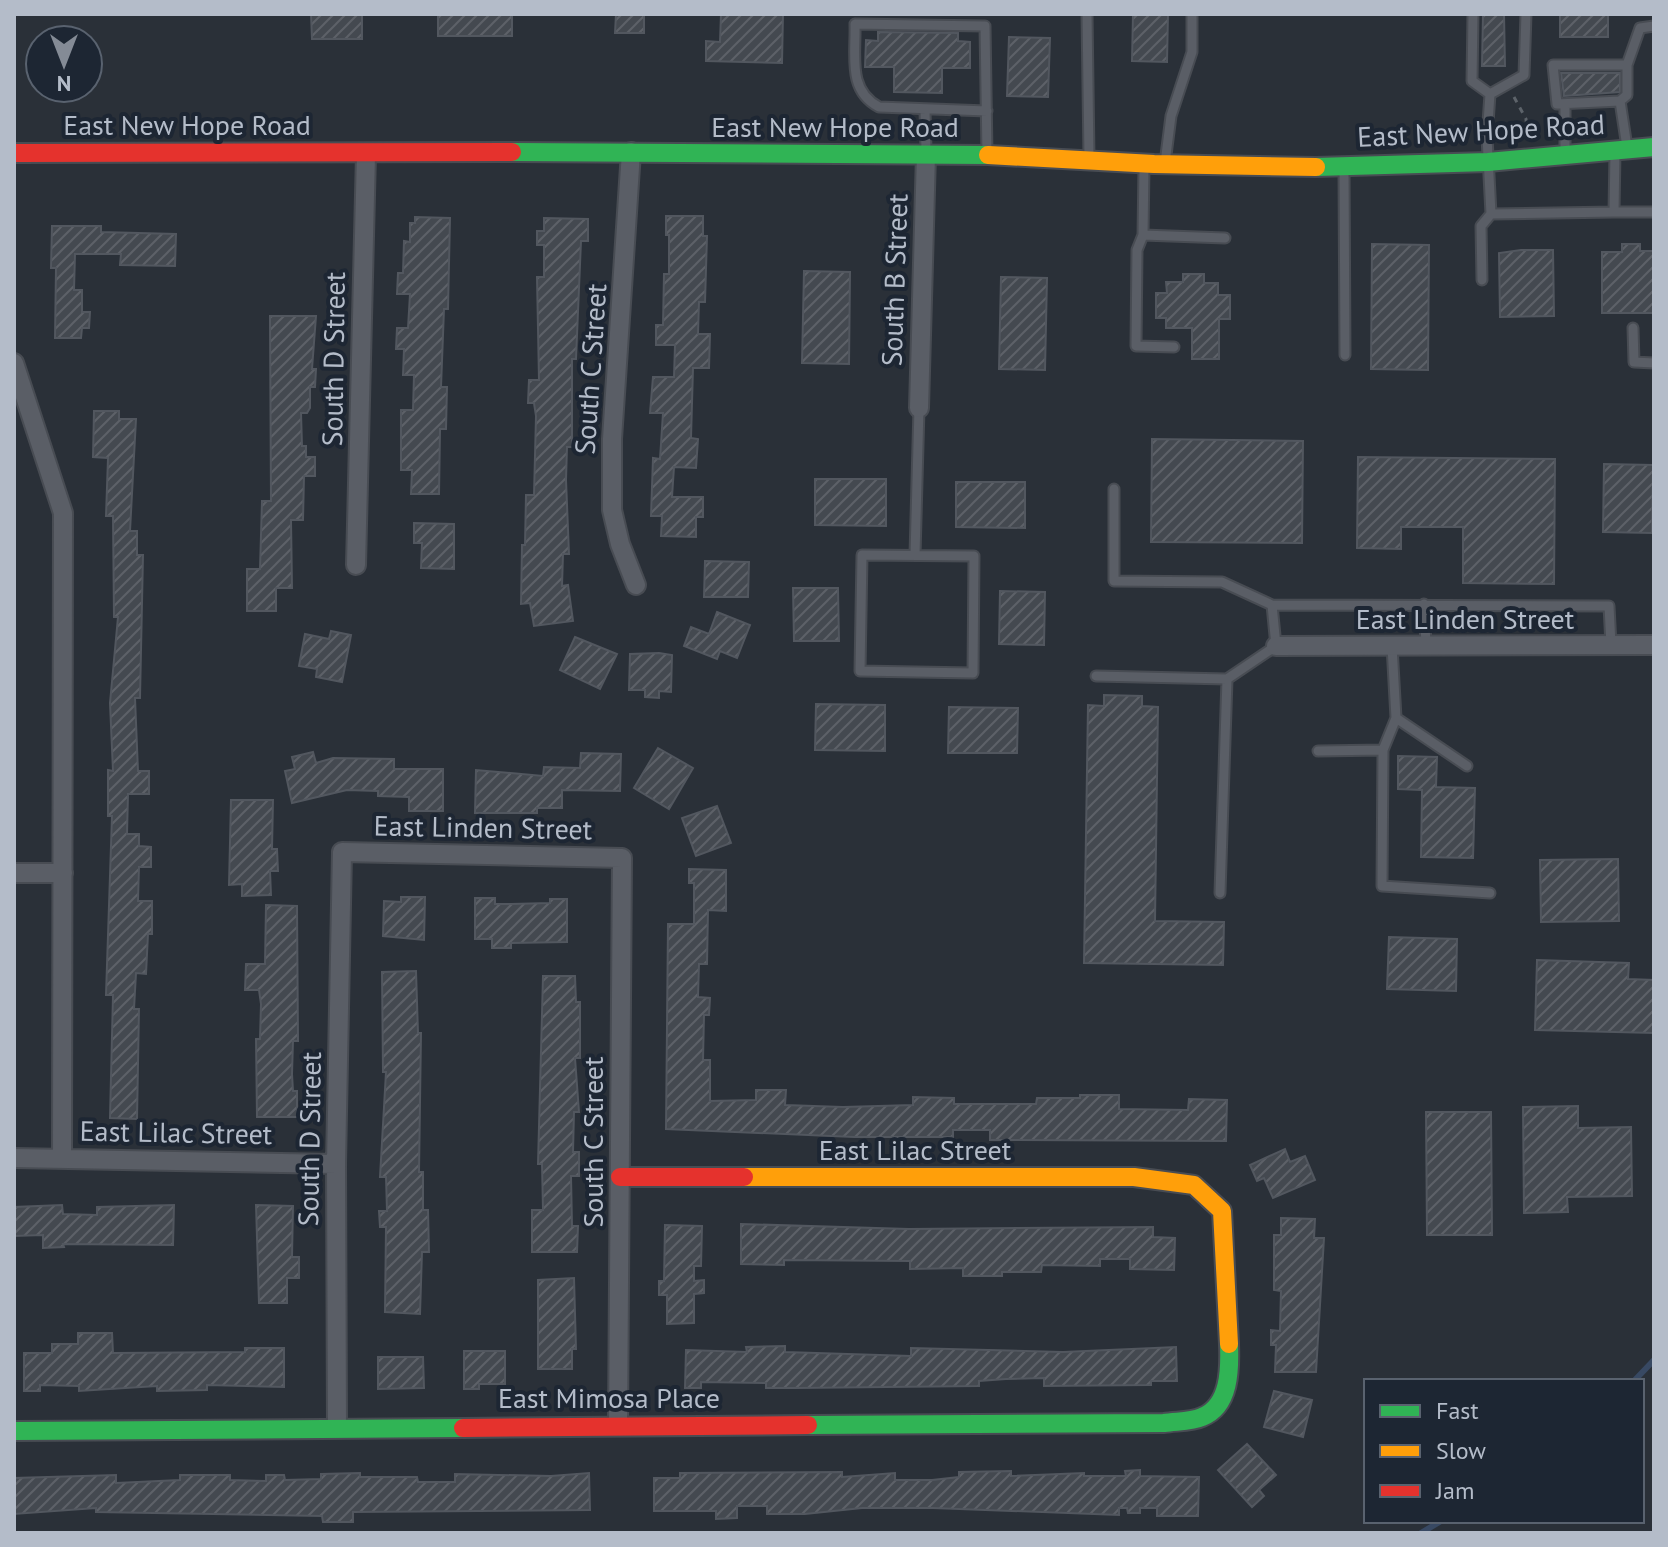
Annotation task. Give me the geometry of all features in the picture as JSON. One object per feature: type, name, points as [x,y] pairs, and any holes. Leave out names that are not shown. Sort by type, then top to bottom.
[{"type":"street","name":"East New Hope Road","points":[[14,153],[236,150],[366,154],[926,154],[1089,162],[1344,165],[1491,164],[1654,147]]},
{"type":"street","name":"South C Street","points":[[631,152],[612,439],[612,510],[620,544],[636,585]]},
{"type":"street","name":"South D Street","points":[[356,565],[366,154]]},
{"type":"street","name":"South B Street","points":[[919,408],[926,154]]},
{"type":"street","points":[[14,363],[63,513],[62,1158]]},
{"type":"street","name":"East Linden Street","points":[[1276,646],[1654,645]]},
{"type":"street","name":"South D Street","points":[[337,1426],[336,1164],[342,852]]},
{"type":"street","name":"East Linden Street","points":[[342,852],[622,858]]},
{"type":"street","name":"South C Street","points":[[618,1425],[622,858]]},
{"type":"street","points":[[14,873],[63,873]]},
{"type":"street","name":"East Lilac Street","points":[[14,1158],[336,1164]]},
{"type":"street","name":"East Lilac Street","points":[[620,1177],[1134,1177],[1186,1181],[1208,1191],[1222,1211],[1230,1367],[1225,1394],[1204,1417]]},
{"type":"street","name":"East Mimosa Place","points":[[14,1431],[337,1426],[1164,1423],[1204,1417]]},
{"type":"lane","points":[[1087,14],[1089,162]]},
{"type":"lane","points":[[1165,163],[1171,116],[1192,52],[1192,14]]},
{"type":"lane","points":[[1473,14],[1472,81],[1490,94]]},
{"type":"lane","points":[[1490,94],[1524,75],[1526,14]]},
{"type":"lane","points":[[987,111],[879,107],[856,88],[855,24],[985,26],[987,111],[987,155]]},
{"type":"lane","points":[[1627,65],[1578,69],[1553,65],[1557,104],[1578,99],[1620,101],[1627,95],[1627,65],[1640,28],[1654,26]]},
{"type":"lane","points":[[1482,280],[1481,226],[1491,214],[1491,164],[1487,137],[1490,94]]},
{"type":"lane","points":[[1614,212],[1622,151],[1620,101]]},
{"type":"lane","points":[[1565,104],[1565,156]]},
{"type":"lane","points":[[925,111],[926,154]]},
{"type":"lane","points":[[1144,163],[1143,235],[1137,250],[1136,346],[1174,347]]},
{"type":"lane","points":[[1344,165],[1345,355]]},
{"type":"lane","points":[[1491,214],[1654,212]]},
{"type":"lane","points":[[1143,235],[1225,238]]},
{"type":"lane","points":[[1633,328],[1634,362],[1654,363]]},
{"type":"lane","points":[[915,555],[919,408]]},
{"type":"lane","points":[[1114,489],[1114,581],[1222,582],[1272,605],[1609,606],[1611,645]]},
{"type":"lane","points":[[862,555],[915,555],[974,556],[973,673],[860,671],[862,555]]},
{"type":"lane","points":[[1424,604],[1426,645]]},
{"type":"lane","points":[[1096,676],[1227,679],[1276,646],[1272,605]]},
{"type":"lane","points":[[1392,646],[1396,718],[1383,750],[1382,886],[1490,893]]},
{"type":"lane","points":[[1220,893],[1227,679]]},
{"type":"lane","points":[[1396,718],[1467,766]]},
{"type":"lane","points":[[1318,751],[1383,750]]},
{"type":"path","points":[[1514,97],[1526,119],[1527,133]]},
{"type":"building","points":[[311,14],[362,14],[362,39],[312,39]]},
{"type":"building","points":[[438,14],[512,14],[512,36],[438,36]]},
{"type":"building","points":[[616,14],[644,14],[644,33],[615,33]]},
{"type":"building","points":[[721,14],[783,14],[782,63],[706,61],[706,41],[720,42]]},
{"type":"building","points":[[1133,14],[1168,14],[1167,62],[1132,61]]},
{"type":"building","points":[[1483,14],[1504,14],[1505,66],[1482,66]]},
{"type":"building","points":[[1560,14],[1608,14],[1608,37],[1560,37]]},
{"type":"building","points":[[878,32],[958,33],[958,41],[970,42],[970,68],[942,68],[942,93],[894,92],[894,67],[865,67],[866,40],[878,41]]},
{"type":"building","points":[[1009,37],[1050,38],[1048,97],[1007,96]]},
{"type":"building","points":[[1561,73],[1620,73],[1620,92],[1564,96]]},
{"type":"building","points":[[666,216],[703,216],[703,236],[707,236],[705,302],[699,302],[698,334],[710,334],[709,368],[693,368],[691,438],[698,439],[696,468],[674,467],[672,497],[703,497],[703,517],[696,517],[696,537],[661,536],[662,516],[651,516],[653,458],[660,459],[663,413],[650,413],[653,377],[674,377],[675,345],[656,345],[656,325],[663,325],[664,274],[669,274]]},
{"type":"building","points":[[415,217],[450,218],[448,309],[444,309],[441,387],[447,387],[446,429],[440,429],[439,494],[411,494],[412,470],[401,470],[401,410],[413,410],[414,375],[403,375],[404,349],[396,349],[397,328],[408,328],[410,294],[397,294],[398,273],[403,273],[404,241],[410,242],[410,223],[415,223]]},
{"type":"building","points":[[544,218],[588,219],[588,241],[581,241],[576,359],[572,359],[572,447],[567,447],[569,554],[563,554],[562,586],[568,585],[573,621],[534,626],[530,603],[521,604],[522,545],[525,545],[526,495],[534,495],[536,416],[534,403],[528,403],[529,380],[539,380],[537,277],[544,277],[544,245],[537,245],[537,231],[544,231]]},
{"type":"building","points":[[52,226],[101,226],[101,232],[176,234],[175,266],[120,265],[121,254],[75,254],[74,290],[82,290],[82,312],[90,312],[89,328],[82,328],[81,338],[55,338],[56,268],[51,268]]},
{"type":"building","points":[[1372,244],[1429,245],[1428,370],[1371,369]]},
{"type":"building","points":[[1622,244],[1640,244],[1640,251],[1654,251],[1654,313],[1602,313],[1602,252],[1622,252]]},
{"type":"building","points":[[1553,250],[1554,316],[1500,317],[1499,253]]},
{"type":"building","points":[[804,271],[850,272],[849,364],[802,363]]},
{"type":"building","points":[[1183,274],[1204,274],[1204,283],[1218,283],[1218,295],[1230,295],[1230,319],[1219,319],[1219,359],[1192,359],[1192,328],[1166,328],[1166,318],[1156,318],[1156,293],[1167,293],[1166,282],[1183,282]]},
{"type":"building","points":[[1001,277],[1047,278],[1045,370],[999,369]]},
{"type":"building","points":[[270,316],[316,316],[312,369],[316,369],[315,387],[310,387],[310,408],[307,413],[301,413],[302,446],[306,446],[306,457],[315,457],[315,476],[304,476],[303,520],[291,520],[292,588],[276,588],[276,611],[247,611],[247,569],[260,569],[262,501],[271,501]]},
{"type":"building","points":[[94,411],[119,411],[119,419],[136,419],[130,531],[137,531],[137,555],[143,555],[140,698],[135,698],[138,771],[149,771],[149,794],[128,794],[127,834],[139,834],[139,846],[151,847],[151,867],[139,867],[138,901],[152,901],[152,934],[148,934],[146,974],[136,973],[134,1009],[139,1009],[137,1119],[110,1118],[113,995],[106,995],[112,816],[108,816],[108,770],[113,771],[110,703],[118,617],[114,617],[113,516],[106,516],[108,458],[93,457]]},
{"type":"building","points":[[1152,439],[1303,441],[1302,543],[1151,542]]},
{"type":"building","points":[[1358,457],[1555,459],[1554,584],[1463,583],[1463,527],[1401,527],[1401,549],[1357,548]]},
{"type":"building","points":[[1604,464],[1653,465],[1652,533],[1603,532]]},
{"type":"building","points":[[815,479],[886,479],[886,526],[815,525]]},
{"type":"building","points":[[956,482],[1025,482],[1025,528],[956,527]]},
{"type":"building","points":[[414,523],[454,524],[454,569],[421,568],[422,543],[414,543]]},
{"type":"building","points":[[705,561],[749,562],[748,597],[704,597]]},
{"type":"building","points":[[793,588],[838,588],[839,641],[794,641]]},
{"type":"building","points":[[1000,591],[1045,592],[1044,645],[999,644]]},
{"type":"building","points":[[717,612],[750,625],[737,658],[720,651],[717,659],[684,646],[691,627],[709,634]]},
{"type":"building","points":[[331,631],[351,635],[342,682],[316,677],[317,669],[299,666],[305,634],[329,639]]},
{"type":"building","points":[[575,637],[617,654],[600,689],[560,670]]},
{"type":"building","points":[[630,654],[672,655],[671,692],[659,691],[659,698],[645,697],[645,690],[629,690]]},
{"type":"building","points":[[1104,695],[1142,696],[1142,706],[1158,707],[1155,921],[1224,922],[1223,965],[1084,963],[1088,705],[1104,706]]},
{"type":"building","points":[[816,704],[885,705],[885,751],[815,750]]},
{"type":"building","points":[[949,707],[1018,708],[1017,753],[948,753]]},
{"type":"building","points":[[658,748],[693,768],[669,809],[634,788]]},
{"type":"building","points":[[313,752],[316,763],[333,758],[394,759],[394,769],[443,769],[443,811],[409,811],[409,797],[378,796],[378,791],[347,790],[292,803],[285,771],[295,769],[292,757]]},
{"type":"building","points":[[581,753],[621,754],[620,791],[562,790],[562,808],[537,808],[537,813],[475,813],[476,770],[543,776],[544,767],[580,768]]},
{"type":"building","points":[[1398,756],[1437,757],[1436,787],[1475,788],[1473,858],[1421,857],[1422,790],[1398,789]]},
{"type":"building","points":[[231,800],[273,800],[272,849],[277,849],[278,871],[270,871],[271,895],[242,896],[242,884],[229,885]]},
{"type":"building","points":[[717,806],[731,843],[696,856],[682,818]]},
{"type":"building","points":[[1618,859],[1619,921],[1541,922],[1540,860]]},
{"type":"building","points":[[689,869],[726,870],[726,911],[708,910],[707,964],[699,964],[698,997],[710,998],[709,1015],[704,1015],[703,1060],[710,1060],[710,1101],[756,1100],[756,1090],[786,1090],[785,1105],[843,1107],[913,1105],[913,1097],[954,1098],[954,1104],[1036,1104],[1037,1098],[1119,1095],[1119,1109],[1188,1110],[1189,1099],[1227,1100],[1226,1141],[990,1140],[990,1130],[953,1130],[953,1137],[854,1137],[666,1129],[668,924],[694,924],[694,883],[689,883]]},
{"type":"building","points":[[401,897],[425,897],[424,940],[383,936],[384,901],[401,902]]},
{"type":"building","points":[[475,898],[495,898],[495,904],[550,903],[550,899],[567,899],[567,942],[511,943],[511,948],[492,948],[492,939],[475,939]]},
{"type":"building","points":[[266,905],[297,906],[298,1041],[293,1041],[292,1074],[293,1091],[297,1091],[297,1117],[257,1117],[256,1039],[260,1039],[261,1004],[259,990],[245,990],[246,964],[265,964]]},
{"type":"building","points":[[1389,937],[1457,939],[1456,991],[1387,989]]},
{"type":"building","points":[[1537,960],[1629,963],[1628,979],[1654,980],[1654,1033],[1535,1030]]},
{"type":"building","points":[[416,971],[418,1033],[421,1033],[419,1172],[423,1172],[423,1210],[428,1210],[429,1252],[422,1252],[420,1314],[385,1312],[386,1227],[380,1227],[379,1211],[387,1211],[386,1177],[380,1177],[386,1072],[383,1072],[382,972]]},
{"type":"building","points":[[543,976],[575,976],[576,1002],[580,1002],[580,1058],[575,1058],[579,1112],[574,1112],[573,1152],[579,1152],[579,1176],[571,1176],[572,1226],[578,1226],[577,1252],[532,1252],[532,1210],[543,1210],[542,1164],[538,1164]]},
{"type":"building","points":[[1578,1106],[1578,1128],[1631,1127],[1632,1196],[1567,1197],[1568,1212],[1524,1213],[1523,1107]]},
{"type":"building","points":[[1426,1112],[1491,1112],[1492,1235],[1427,1235]]},
{"type":"building","points":[[1285,1149],[1290,1162],[1305,1156],[1315,1180],[1273,1198],[1264,1178],[1257,1181],[1250,1165]]},
{"type":"building","points":[[62,1205],[63,1214],[97,1215],[97,1207],[174,1205],[173,1245],[63,1244],[64,1247],[43,1248],[43,1235],[14,1236],[14,1207]]},
{"type":"building","points":[[256,1205],[293,1206],[292,1257],[299,1257],[299,1278],[287,1278],[287,1303],[259,1303]]},
{"type":"building","points":[[1281,1218],[1315,1219],[1314,1238],[1324,1238],[1316,1372],[1275,1372],[1276,1345],[1271,1345],[1271,1330],[1280,1331],[1281,1291],[1274,1290],[1274,1235],[1281,1235]]},
{"type":"building","points":[[741,1224],[909,1229],[1153,1227],[1153,1237],[1175,1238],[1174,1270],[1130,1269],[1130,1259],[1100,1259],[1100,1266],[1042,1265],[1041,1272],[1002,1272],[1002,1276],[963,1276],[963,1268],[910,1269],[910,1261],[784,1260],[784,1265],[741,1264]]},
{"type":"building","points":[[665,1225],[702,1226],[701,1266],[694,1266],[694,1281],[704,1280],[704,1293],[694,1294],[694,1323],[667,1324],[667,1295],[659,1295],[659,1281],[664,1281]]},
{"type":"building","points":[[574,1278],[576,1349],[572,1349],[572,1369],[538,1369],[538,1280]]},
{"type":"building","points":[[78,1333],[112,1333],[113,1353],[245,1352],[245,1348],[284,1348],[284,1387],[207,1385],[207,1390],[157,1391],[157,1386],[79,1391],[79,1386],[40,1385],[40,1391],[24,1391],[24,1353],[52,1353],[52,1344],[78,1344]]},
{"type":"building","points":[[785,1346],[785,1352],[911,1356],[911,1348],[1063,1352],[1176,1347],[1177,1381],[1151,1381],[1151,1385],[1044,1386],[1044,1378],[979,1381],[979,1386],[796,1388],[766,1388],[766,1383],[701,1382],[701,1388],[685,1388],[686,1350],[747,1352],[746,1347]]},
{"type":"building","points":[[464,1351],[505,1351],[505,1384],[479,1384],[479,1389],[464,1389]]},
{"type":"building","points":[[378,1357],[423,1357],[424,1388],[378,1389]]},
{"type":"building","points":[[1274,1391],[1312,1400],[1303,1437],[1264,1427]]},
{"type":"building","points":[[1247,1444],[1276,1475],[1259,1490],[1264,1496],[1252,1507],[1218,1470]]},
{"type":"building","points":[[1140,1470],[1140,1476],[1199,1477],[1198,1516],[1157,1516],[1157,1508],[1140,1508],[1140,1513],[1128,1513],[1127,1508],[1119,1508],[1119,1515],[933,1508],[862,1508],[767,1514],[767,1506],[737,1506],[737,1518],[716,1519],[716,1511],[654,1511],[654,1478],[680,1478],[680,1473],[842,1472],[842,1477],[895,1473],[895,1480],[932,1480],[959,1477],[959,1472],[1011,1471],[1011,1476],[1084,1473],[1084,1476],[1126,1476],[1125,1471]]},
{"type":"building","points":[[360,1473],[360,1477],[417,1477],[418,1482],[455,1482],[455,1474],[551,1476],[589,1473],[590,1510],[353,1512],[353,1522],[323,1522],[322,1516],[96,1512],[96,1508],[14,1514],[14,1478],[116,1475],[116,1483],[180,1480],[180,1475],[230,1475],[230,1480],[266,1481],[266,1475],[284,1475],[285,1480],[321,1479],[321,1474]]},
{"type":"waterway","points":[[1636,1379],[1654,1360]]},
{"type":"waterway","points":[[1421,1533],[1438,1523]]},
{"type":"traffic: fast","points":[[1316,167],[1488,162],[1654,147]]},
{"type":"traffic: fast","points":[[512,152],[988,155]]},
{"type":"traffic: fast","points":[[808,1425],[1164,1423],[1193,1420],[1211,1412],[1223,1396],[1228,1375],[1229,1344]]},
{"type":"traffic: fast","points":[[14,1431],[463,1428]]},
{"type":"traffic: slow","points":[[988,155],[1154,164],[1316,167]]},
{"type":"traffic: slow","points":[[744,1177],[1134,1177],[1194,1185],[1222,1211],[1229,1344]]},
{"type":"traffic: jam","points":[[14,153],[512,152]]},
{"type":"traffic: jam","points":[[620,1177],[744,1177]]},
{"type":"traffic: jam","points":[[463,1428],[808,1425]]}]
